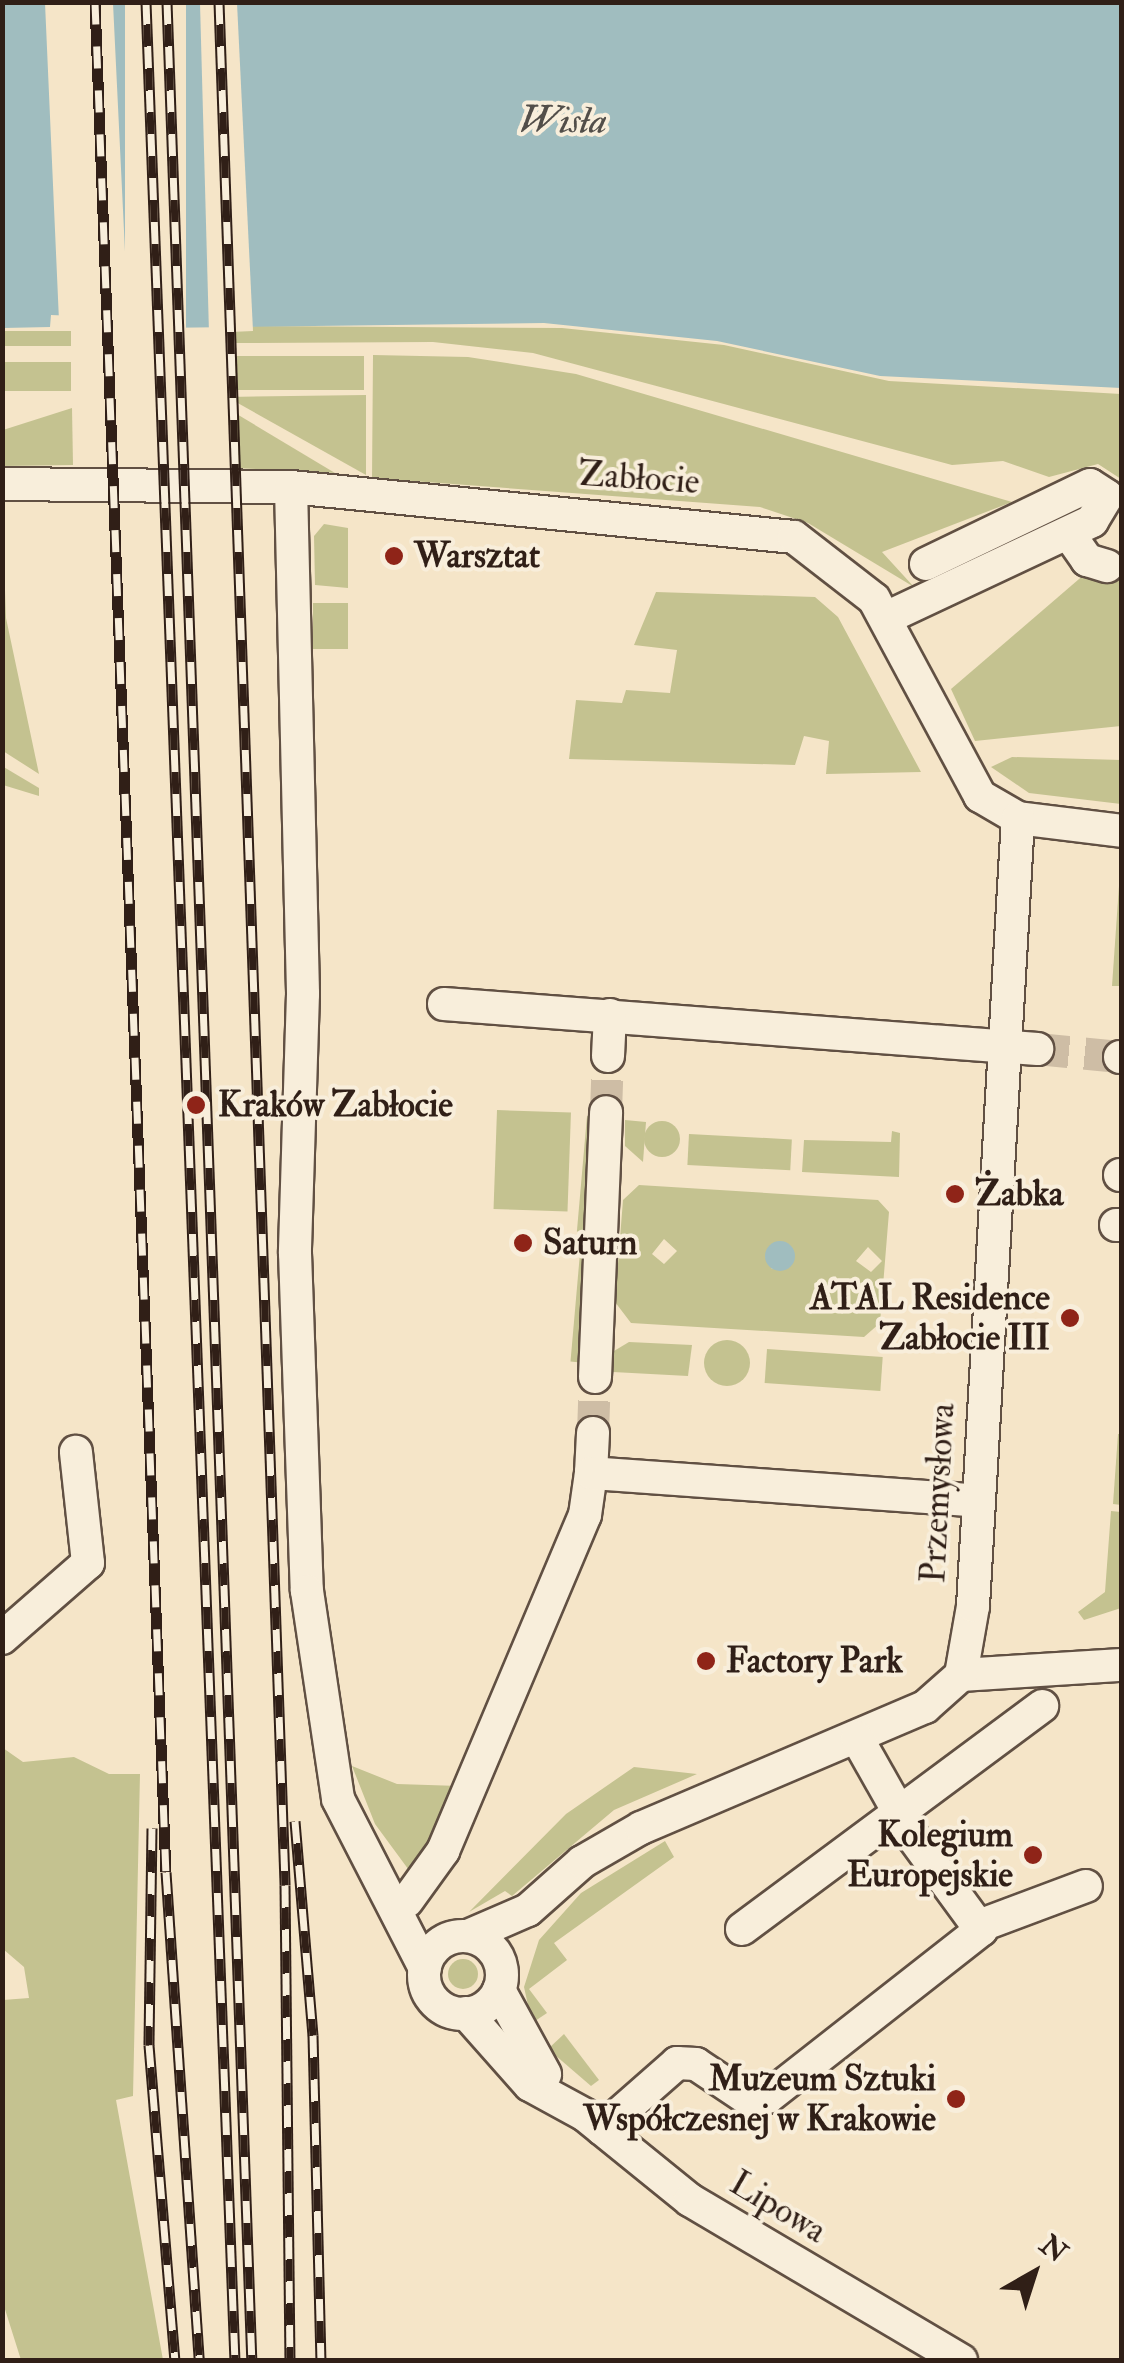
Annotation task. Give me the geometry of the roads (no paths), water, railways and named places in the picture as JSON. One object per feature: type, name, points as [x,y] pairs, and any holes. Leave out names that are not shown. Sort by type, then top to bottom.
[{"type":"street","name":"Zabłocie","points":[[2,484],[292,488],[771,530],[832,558],[886,618],[958,768],[980,796],[1018,818],[1122,831]]},
{"type":"street","points":[[886,618],[1068,534],[1102,511],[1100,488],[1090,485],[926,564]]},
{"type":"street","points":[[292,488],[302,994],[295,1253],[307,1591],[333,1779],[396,1895],[434,2000],[466,2013],[501,1980],[528,1910]]},
{"type":"street","points":[[1068,534],[1087,560],[1108,566]]},
{"type":"street","name":"Przemysłowa","points":[[961,1675],[1021,1047],[1018,818]]},
{"type":"street","points":[[444,1004],[1021,1047]]},
{"type":"street","points":[[608,1056],[610,1015]]},
{"type":"street","points":[[595,1377],[606,1112]]},
{"type":"street","points":[[396,1895],[443,1851],[586,1515],[593,1433]]},
{"type":"street","points":[[2,1638],[14,1599],[74,1582],[88,1563],[76,1452]]},
{"type":"street","points":[[591,1473],[977,1501]]},
{"type":"street","points":[[425,1968],[457,1938],[528,1910],[582,1862],[640,1828],[857,1738],[924,1706],[961,1675],[1122,1665]]},
{"type":"street","points":[[742,1928],[895,1809],[1042,1706]]},
{"type":"street","points":[[857,1738],[895,1809],[979,1926]]},
{"type":"street","points":[[602,2129],[678,2063],[696,2064],[747,2098],[768,2097],[979,1926],[1086,1886]]},
{"type":"street","points":[[396,1895],[457,1938],[491,1947],[501,1980]]},
{"type":"street","name":"Lipowa","points":[[501,1980],[514,2030],[566,2102]]},
{"type":"street","name":"Lipowa","points":[[466,2013],[522,2078],[566,2102],[744,2235],[961,2360]]},
{"type":"water","name":"Wisła","points":[[2,3],[1121,3],[1121,388],[880,376],[717,341],[544,323],[76,329],[75,316],[51,315],[50,327],[3,328]]},
{"type":"water","points":[[780,1241],[791,1245],[795,1256],[791,1267],[780,1271],[769,1267],[765,1256],[769,1245]]},
{"type":"tunnel","points":[[1037,1049],[1120,1057]]},
{"type":"tunnel","points":[[606,1112],[608,1056]]},
{"type":"tunnel","points":[[593,1433],[595,1377]]},
{"type":"railway","points":[[95,2],[166,1872],[199,2360]]},
{"type":"railway","points":[[146,2],[235,2360]]},
{"type":"railway","points":[[167,2],[252,2360]]},
{"type":"railway","points":[[219,2],[285,1885],[290,2360]]},
{"type":"railway","points":[[295,1821],[313,2035],[321,2360]]},
{"type":"railway","points":[[152,1828],[149,2045],[175,2360]]},
{"type":"place","name":"Warsztat","points":[[394,556]]},
{"type":"place","name":"Kraków Zabłocie","points":[[196,1105]]},
{"type":"place","name":"Żabka","points":[[955,1194]]},
{"type":"place","name":"Saturn","points":[[523,1243]]},
{"type":"place","name":"ATAL Residence Zabłocie III","points":[[1070,1318]]},
{"type":"place","name":"Factory Park","points":[[706,1661]]},
{"type":"place","name":"Kolegium Europejskie","points":[[1033,1855]]},
{"type":"place","name":"Muzeum Sztuki Współczesnej w Krakowie","points":[[956,2099]]}]
